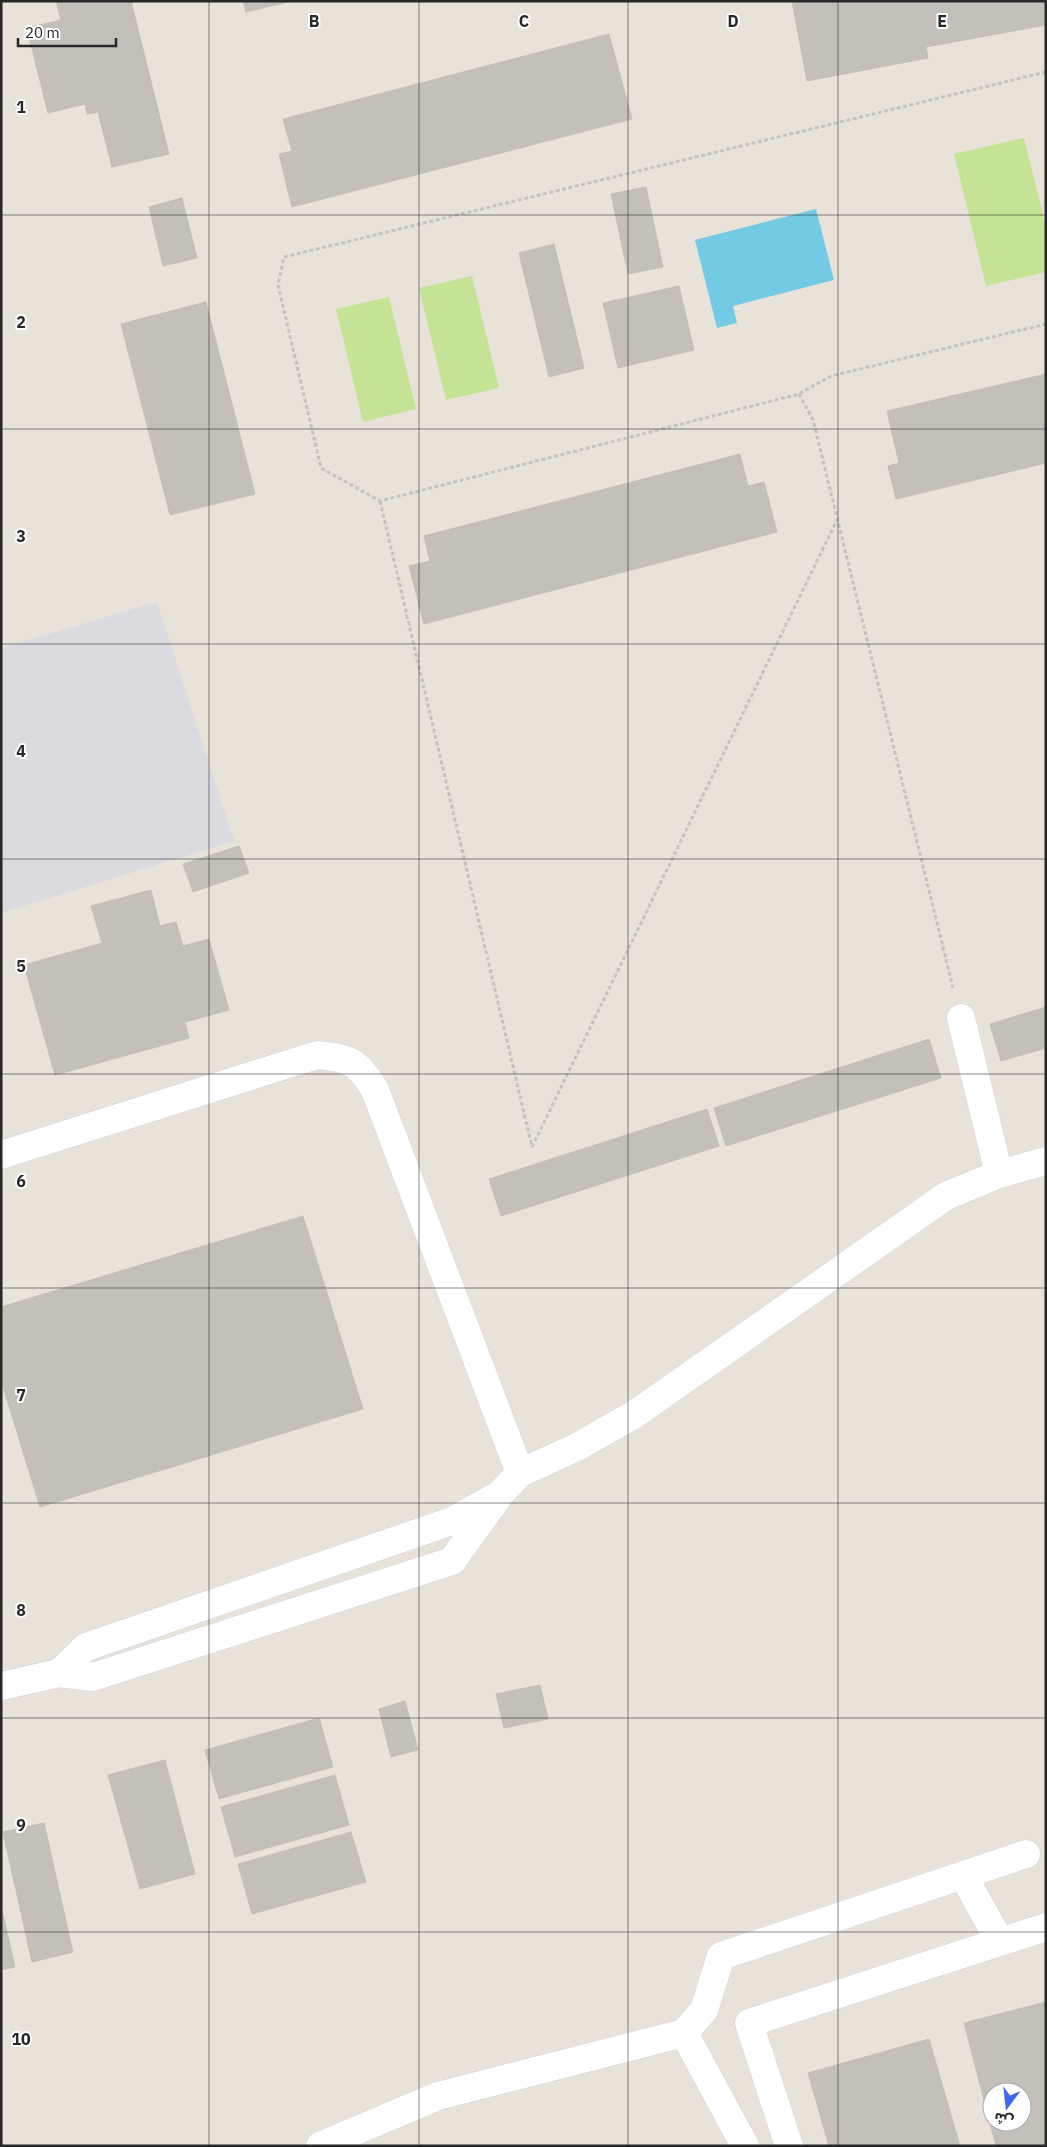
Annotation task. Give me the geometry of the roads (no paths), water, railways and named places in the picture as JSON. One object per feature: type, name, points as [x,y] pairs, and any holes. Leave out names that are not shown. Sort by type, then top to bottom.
[{"type":"street","points":[[961,1018],[999,1174]]},
{"type":"street","points":[[1,1155],[317,1055],[343,1058],[364,1071],[375,1090],[520,1473]]},
{"type":"street","points":[[1,1686],[59,1673],[93,1677],[452,1561],[501,1493],[520,1473],[577,1447],[635,1414],[946,1196],[999,1174],[1046,1161]]},
{"type":"street","points":[[59,1673],[86,1648],[452,1521],[501,1493]]},
{"type":"street","points":[[320,2146],[438,2096],[684,2034],[704,2010],[721,1956],[1026,1854]]},
{"type":"street","points":[[963,1875],[1000,1942]]},
{"type":"street","points":[[789,2146],[748,2023],[1046,1927]]},
{"type":"street","points":[[684,2034],[745,2146]]},
{"type":"water","points":[[816,209],[834,280],[733,306],[737,323],[717,328],[695,240]]}]
